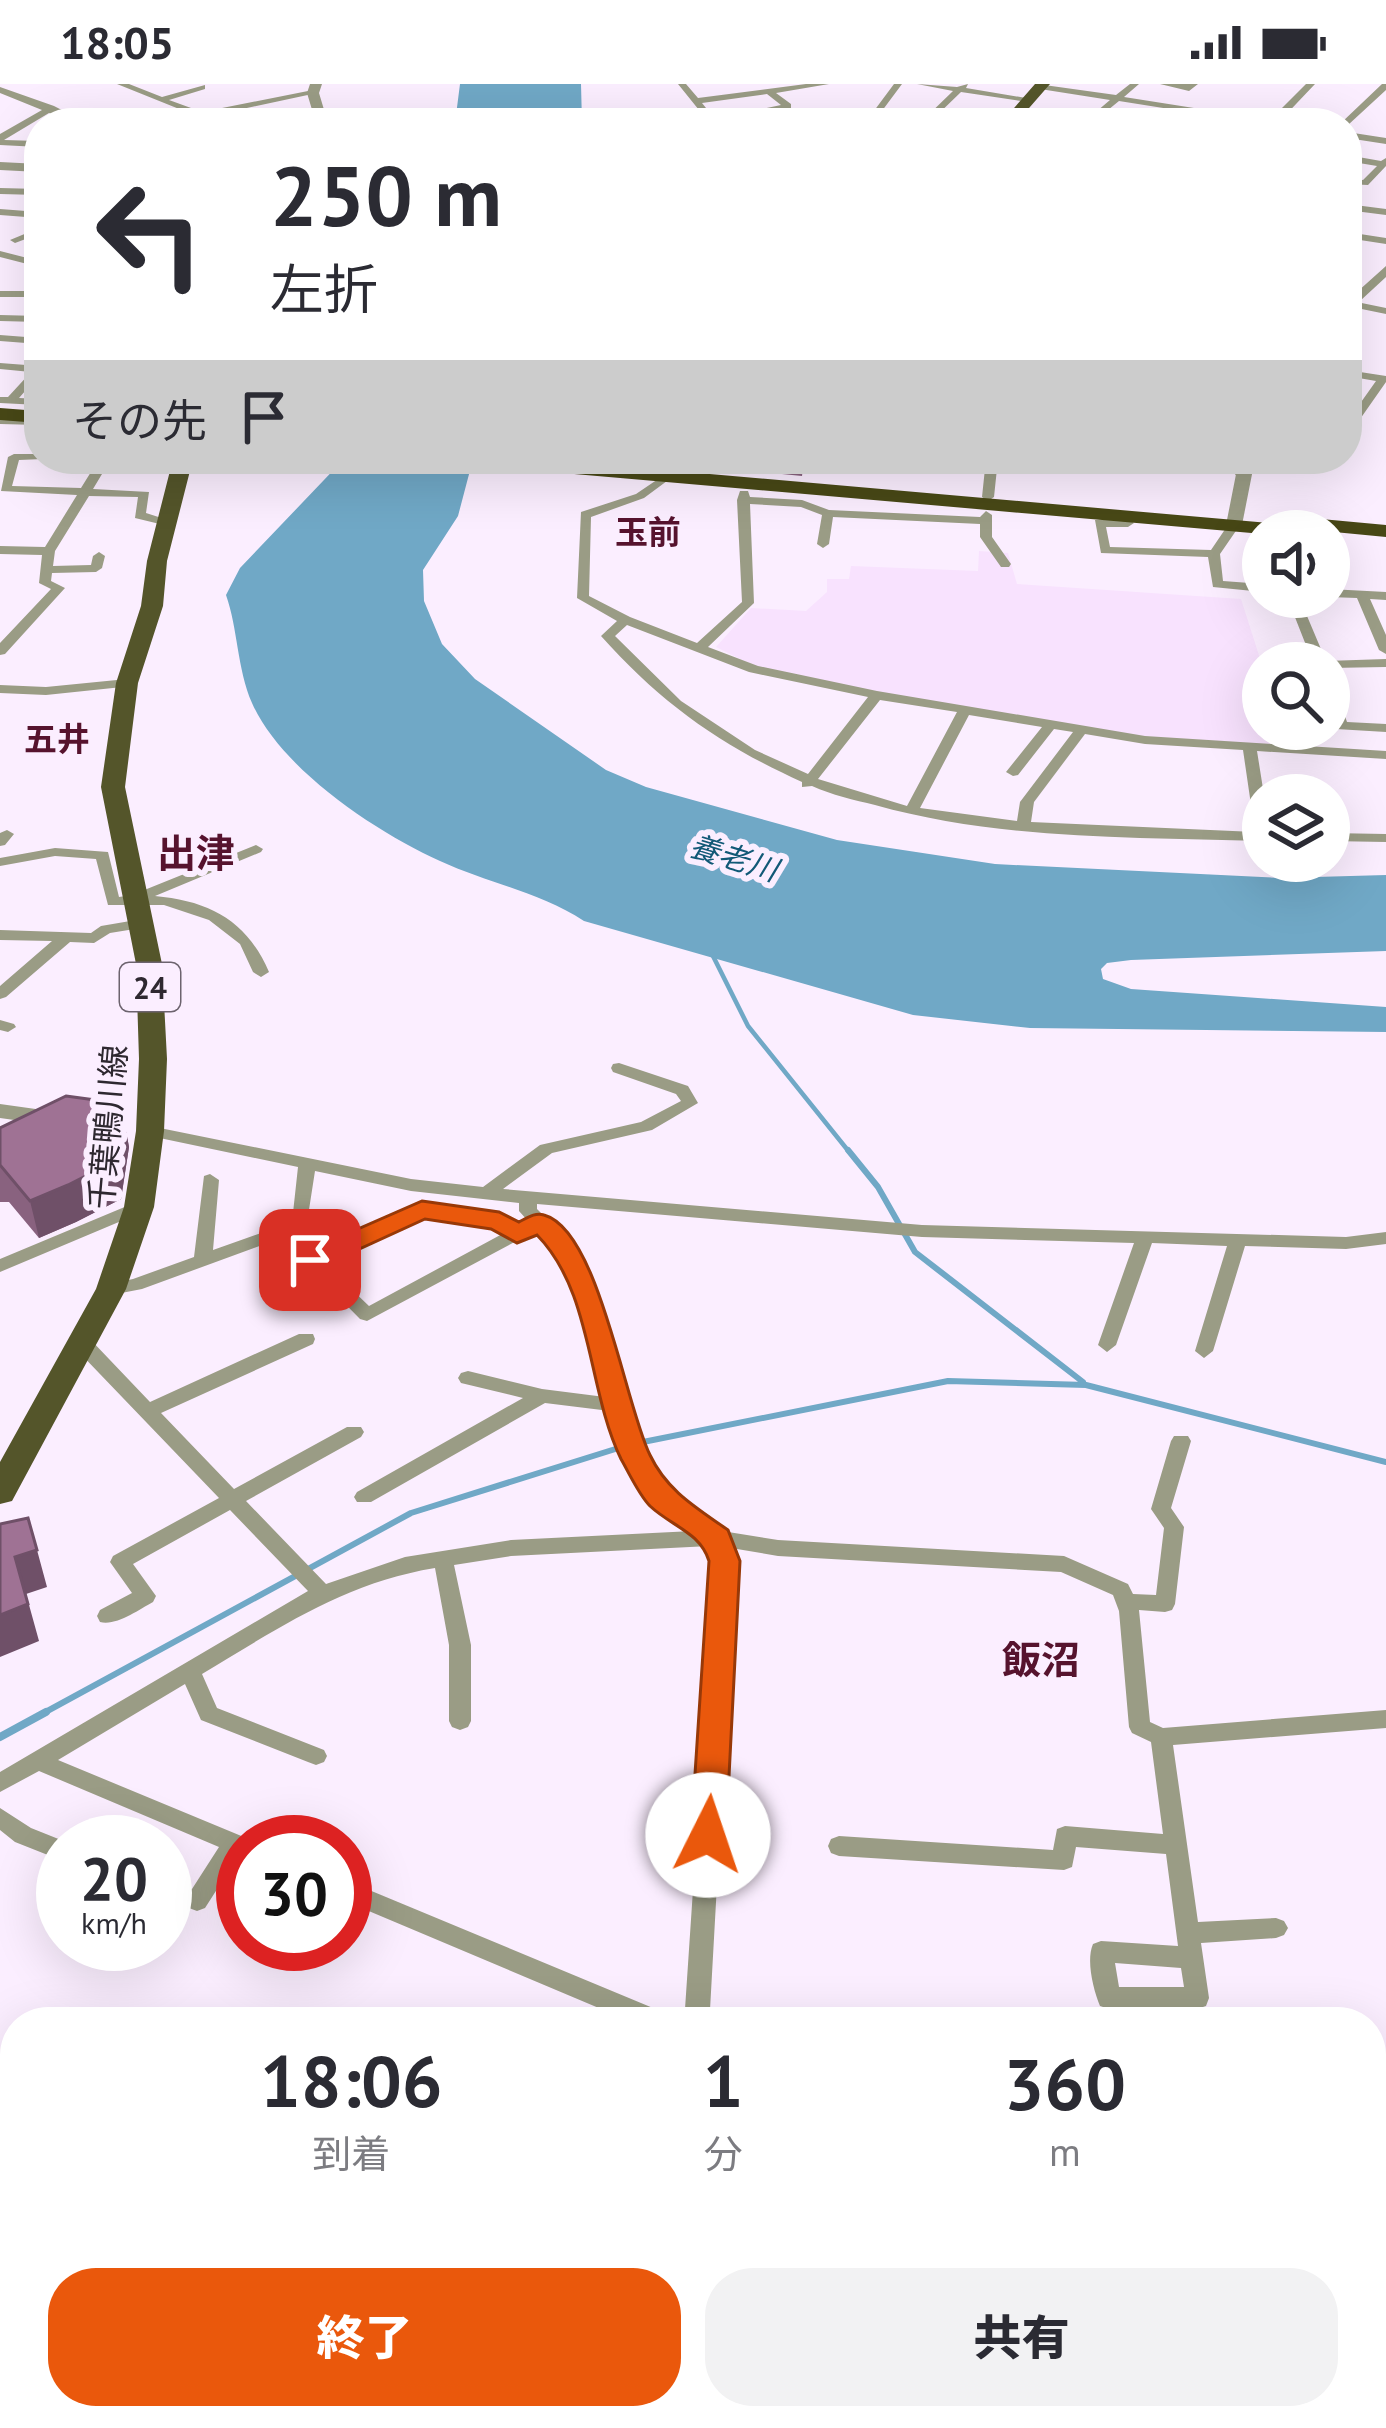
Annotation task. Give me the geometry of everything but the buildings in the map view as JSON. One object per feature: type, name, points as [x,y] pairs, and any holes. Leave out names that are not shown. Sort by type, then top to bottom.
[{"type":"highway","points":[[693,474],[745,491],[1386,535]]},
{"type":"highway","points":[[723,474],[987,507]]},
{"type":"highway","points":[[1236,522],[1242,523]]},
{"type":"highway","points":[[1350,534],[1386,535]]},
{"type":"main road","points":[[1020,108],[1042,85]]},
{"type":"main road","name":"千葉鴨川線","points":[[0,1492],[111,1289],[140,1208],[139,1130],[153,1058],[139,911],[113,787],[127,683],[152,606],[179,474]]},
{"type":"street","points":[[125,86],[141,84]]},
{"type":"street","points":[[682,84],[702,108]]},
{"type":"street","points":[[750,84],[757,94]]},
{"type":"street","points":[[696,101],[825,84]]},
{"type":"street","points":[[921,84],[1028,99]]},
{"type":"street","points":[[1103,108],[1135,84]]},
{"type":"street","points":[[1164,84],[1194,84]]},
{"type":"street","points":[[1287,108],[1311,84]]},
{"type":"street","points":[[1042,85],[1173,108]]},
{"type":"street","points":[[1362,108],[1386,85]]},
{"type":"street","points":[[125,86],[188,108]]},
{"type":"street","points":[[163,99],[202,87]]},
{"type":"street","points":[[939,108],[961,87]]},
{"type":"street","points":[[230,108],[314,88]]},
{"type":"street","points":[[0,90],[51,108]]},
{"type":"street","points":[[770,93],[788,106],[779,108]]},
{"type":"street","points":[[0,102],[13,95]]},
{"type":"street","points":[[1362,183],[1385,162]]},
{"type":"street","points":[[15,240],[24,237]]},
{"type":"street","points":[[1362,293],[1386,271]]},
{"type":"street","points":[[1362,409],[1384,378]]},
{"type":"street","points":[[2,409],[24,385]]},
{"type":"street","points":[[24,458],[14,458],[3,482],[5,490],[146,494],[139,515],[168,522]]},
{"type":"street","points":[[0,651],[59,588],[45,583],[49,551],[96,474]]},
{"type":"street","points":[[668,474],[640,496],[584,514],[583,598],[625,620],[754,669],[877,695],[1082,729],[1242,746]]},
{"type":"street","points":[[990,474],[986,537],[1005,564]]},
{"type":"street","points":[[1241,474],[1244,478]]},
{"type":"street","points":[[1242,586],[1217,584],[1214,554],[1236,522],[1244,474]]},
{"type":"street","points":[[700,647],[748,603],[745,491],[828,513],[987,507]]},
{"type":"street","points":[[823,544],[828,513]]},
{"type":"street","points":[[1128,523],[1099,523],[1105,550],[1214,554]]},
{"type":"street","points":[[0,550],[49,551]]},
{"type":"street","points":[[47,570],[95,568],[99,556]]},
{"type":"street","points":[[1350,594],[1386,596]]},
{"type":"street","points":[[1362,595],[1386,650]]},
{"type":"street","points":[[625,620],[607,636],[647,682],[698,722],[807,784],[910,812],[1023,827],[1242,834]]},
{"type":"street","points":[[1350,663],[1386,663]]},
{"type":"street","points":[[0,689],[46,691],[127,683]]},
{"type":"street","points":[[807,784],[877,695]]},
{"type":"street","points":[[910,812],[965,710]]},
{"type":"street","points":[[1013,772],[1051,724]]},
{"type":"street","points":[[1350,726],[1386,728]]},
{"type":"street","points":[[1023,827],[1027,802],[1082,729]]},
{"type":"street","points":[[1300,750],[1386,755]]},
{"type":"street","points":[[1350,837],[1386,838]]},
{"type":"street","points":[[0,935],[94,938],[256,849]]},
{"type":"street","points":[[0,862],[55,853],[103,855],[112,902],[139,911],[185,904],[244,938],[261,972]]},
{"type":"street","points":[[0,994],[66,937]]},
{"type":"street","points":[[485,1194],[547,1149],[646,1126],[690,1103],[682,1090],[619,1068]]},
{"type":"street","points":[[0,1112],[86,1123]]},
{"type":"street","points":[[139,1130],[307,1165],[528,1198],[922,1231],[1346,1243],[1386,1238]]},
{"type":"street","points":[[111,1289],[300,1225],[307,1165]]},
{"type":"street","points":[[202,1260],[210,1180]]},
{"type":"street","points":[[528,1198],[528,1211],[564,1246],[585,1289],[635,1456],[659,1496],[718,1538],[725,1561],[699,2007]]},
{"type":"street","points":[[0,1266],[140,1208]]},
{"type":"street","points":[[517,1234],[499,1221],[422,1210],[310,1260],[367,1315],[517,1234],[539,1222]]},
{"type":"street","points":[[1106,1345],[1145,1237]]},
{"type":"street","points":[[1204,1351],[1238,1240]]},
{"type":"street","points":[[147,1411],[306,1339]]},
{"type":"street","points":[[82,1343],[322,1592]]},
{"type":"street","points":[[468,1378],[542,1396],[617,1405]]},
{"type":"street","points":[[364,1497],[542,1396]]},
{"type":"street","points":[[107,1616],[146,1596],[121,1562],[354,1432]]},
{"type":"street","points":[[1125,1601],[1165,1604],[1174,1527],[1161,1508],[1181,1441]]},
{"type":"street","points":[[0,1783],[322,1592],[405,1565],[511,1548],[718,1538],[778,1548],[1064,1564],[1121,1590],[1140,1727],[1161,1737],[1386,1719]]},
{"type":"street","points":[[443,1559],[460,1645],[460,1721]]},
{"type":"street","points":[[190,1671],[209,1714],[316,1756]]},
{"type":"street","points":[[1161,1737],[1190,1945],[1276,1928]]},
{"type":"street","points":[[38,1761],[216,1835]]},
{"type":"street","points":[[0,1817],[36,1840]]},
{"type":"street","points":[[839,1846],[1064,1860],[1065,1836],[1176,1846]]},
{"type":"street","points":[[192,1899],[197,1901],[216,1876]]},
{"type":"street","points":[[372,1901],[623,2007]]},
{"type":"shaded area","points":[[979,551],[1008,553],[1017,584],[1241,599],[1242,618],[1247,618],[1255,642],[1242,642],[1242,743],[1142,736],[881,693],[756,667],[716,647],[751,608],[806,611],[827,592],[827,579],[849,579],[851,566],[978,571]]},
{"type":"water","points":[[460,84],[581,84],[582,108],[457,108]]},
{"type":"water","name":"養老川","points":[[330,474],[469,474],[458,516],[423,570],[424,601],[442,644],[475,679],[606,770],[646,787],[837,840],[995,864],[1242,876],[1242,882],[1350,882],[1350,876],[1386,875],[1386,951],[1131,960],[1107,963],[1101,969],[1103,979],[1131,989],[1386,1007],[1386,1032],[1030,1028],[913,1015],[584,921],[549,902],[415,849],[360,816],[307,774],[266,728],[252,703],[226,595],[240,568]]},
{"type":"waterway","points":[[712,954],[748,1026],[850,1153]]},
{"type":"waterway","points":[[848,1150],[878,1187],[915,1252],[1083,1382]]},
{"type":"waterway","points":[[638,1443],[948,1381],[1086,1385],[1386,1462]]},
{"type":"waterway","points":[[40,1715],[411,1513],[625,1446]]},
{"type":"waterway","points":[[0,1737],[46,1712]]},
{"type":"district","name":"玉前","points":[[648,531]]},
{"type":"district","name":"五井","points":[[57,738]]},
{"type":"district","name":"出津","points":[[196,852]]},
{"type":"district","name":"飯沼","points":[[1041,1659]]},
{"type":"route","points":[[310,1260],[422,1210],[499,1221],[517,1234],[539,1222],[564,1246],[585,1289],[609,1382],[635,1456],[659,1496],[718,1538],[725,1561],[708,1835]]}]
